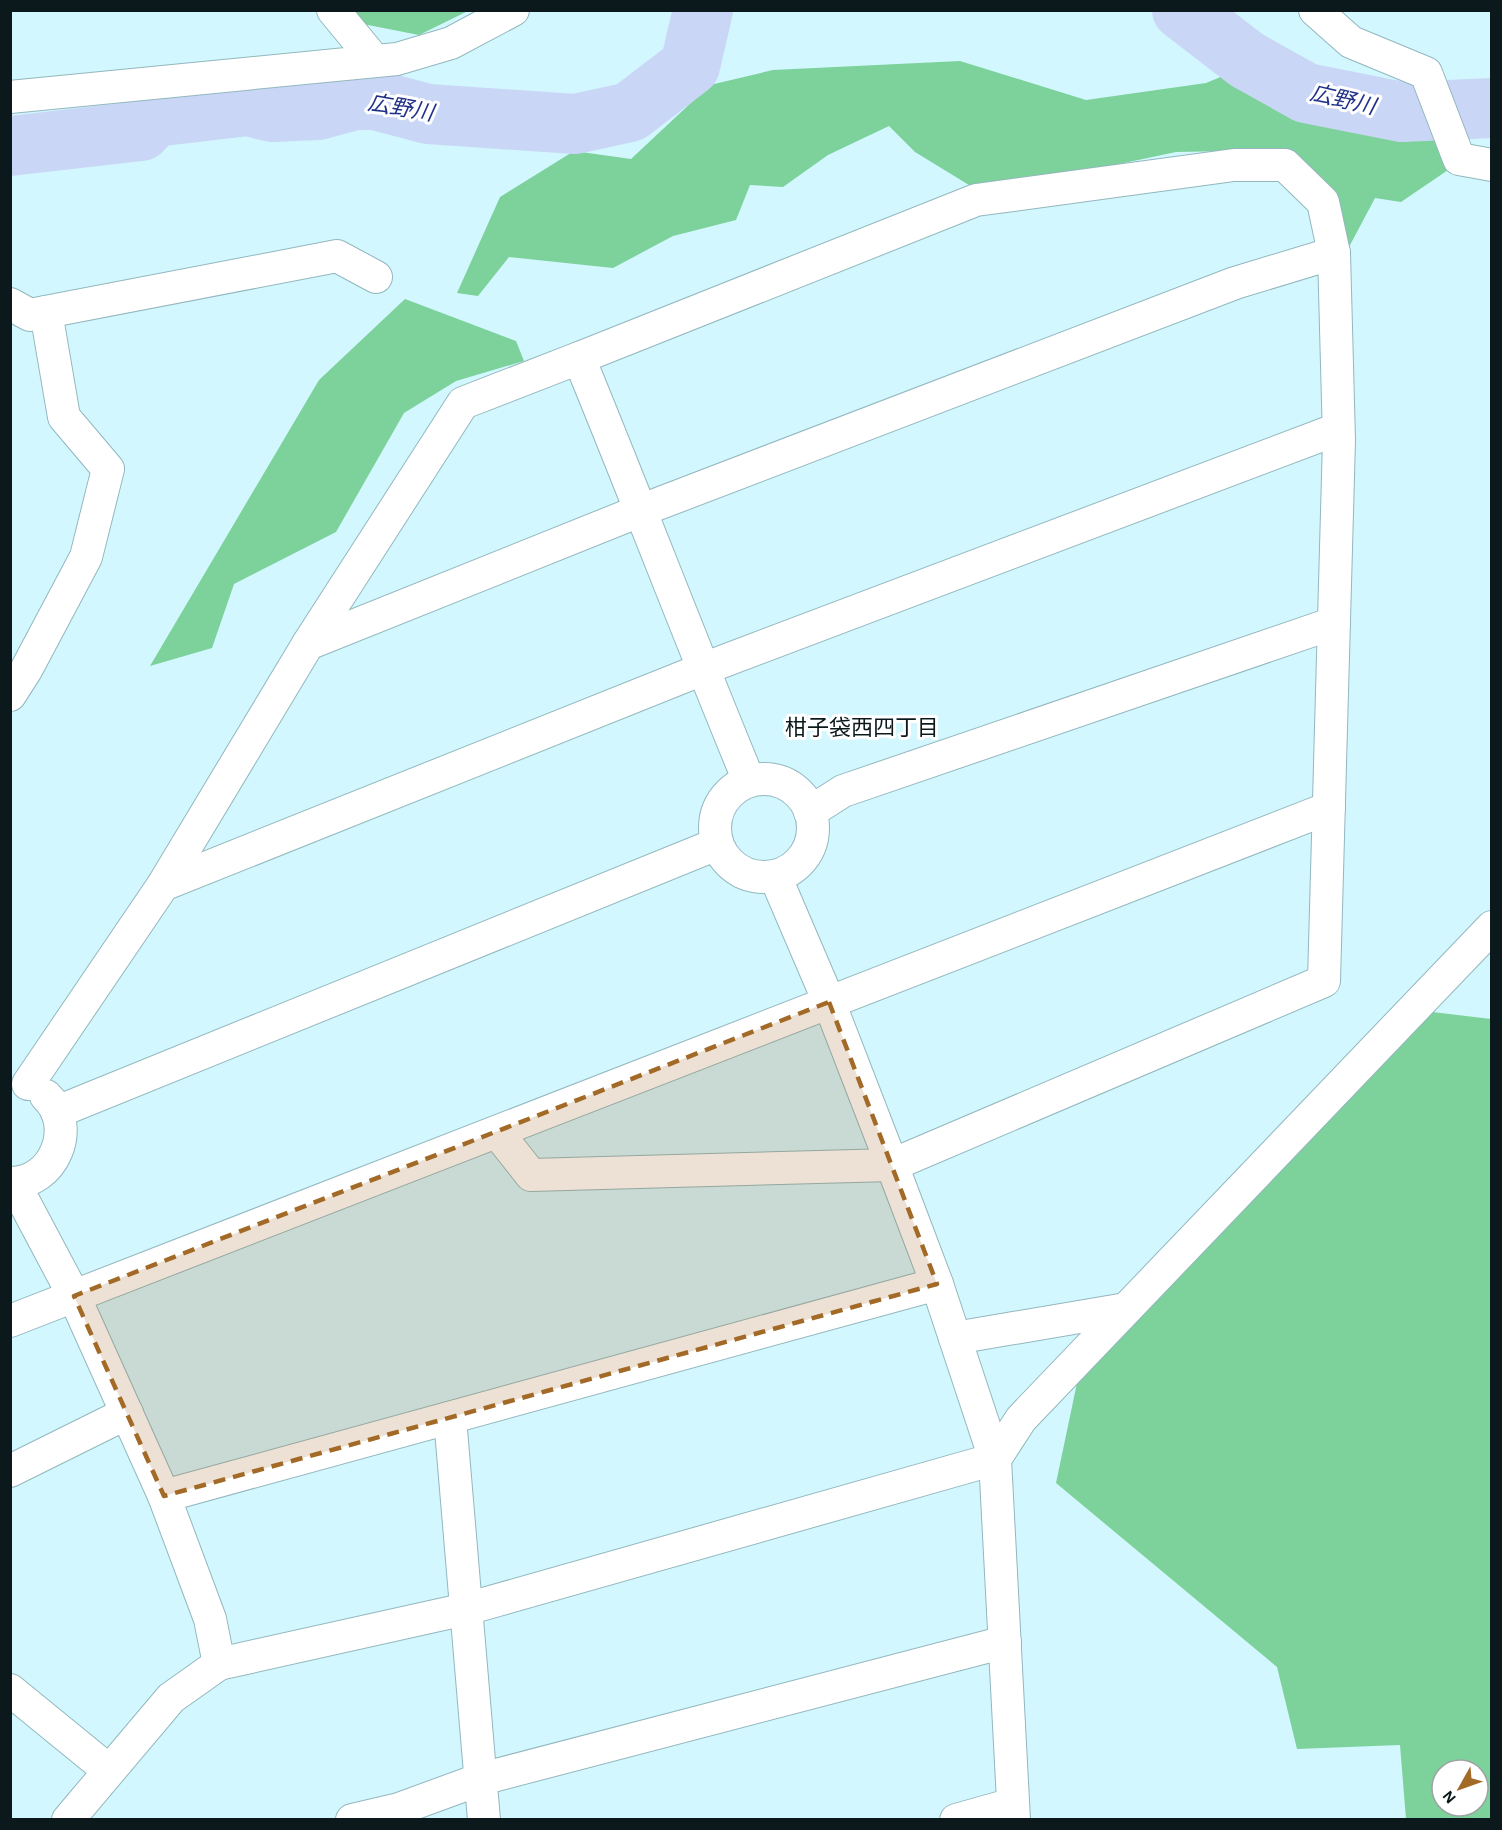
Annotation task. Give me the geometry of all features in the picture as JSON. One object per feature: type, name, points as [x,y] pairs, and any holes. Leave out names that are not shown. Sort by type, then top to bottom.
[{"type":"street","points":[[333,10],[375,61]]},
{"type":"street","points":[[10,97],[397,59],[452,43],[513,10]]},
{"type":"street","points":[[1315,10],[1351,42],[1426,73],[1459,159],[1491,165]]},
{"type":"street","points":[[219,1664],[210,1619],[164,1496],[74,1296],[12,1183],[30,1179],[44,1171],[54,1158],[60,1143],[61,1127],[57,1112],[50,1100],[40,1090],[19,1082],[163,885],[308,644],[463,403],[976,200],[1234,165],[1285,165],[1323,202],[1334,253],[1338,429],[1324,981],[892,1165],[531,1175],[497,1132]]},
{"type":"street","points":[[308,644],[642,510],[1235,283],[1334,253]]},
{"type":"street","points":[[10,304],[30,315],[337,256],[376,277]]},
{"type":"street","points":[[16,680],[86,556],[108,470],[64,417],[46,312]]},
{"type":"street","points":[[579,358],[749,781]]},
{"type":"street","points":[[163,885],[703,669],[1338,429]]},
{"type":"street","points":[[810,812],[843,791],[1334,623]]},
{"type":"street","points":[[764,779],[792,788],[803,799],[810,812],[813,828],[810,844],[802,859],[790,870],[775,876],[761,877],[734,868],[724,857],[717,844],[714,829],[717,813],[724,799],[735,788],[749,781],[764,779]]},
{"type":"street","points":[[10,1321],[1329,808]]},
{"type":"street","points":[[57,1112],[717,844]]},
{"type":"street","points":[[775,876],[830,1002],[937,1284],[995,1459],[1014,1812],[956,1820]]},
{"type":"street","points":[[68,1820],[171,1698],[219,1664],[466,1609],[995,1459],[1021,1419],[1491,927]]},
{"type":"street","points":[[164,1496],[937,1284]]},
{"type":"street","points":[[954,1338],[1126,1309]]},
{"type":"street","points":[[10,1471],[127,1413]]},
{"type":"street","points":[[450,1418],[484,1820]]},
{"type":"street","points":[[352,1820],[399,1809],[481,1779],[1005,1642]]},
{"type":"street","points":[[10,1690],[108,1770]]},
{"type":"highlighted area","points":[[829,1002],[937,1284],[164,1496],[74,1296]]},
{"type":"green space","points":[[351,11],[468,11],[419,35],[363,24]]},
{"type":"green space","points":[[960,61],[1086,100],[1206,83],[1245,67],[1433,127],[1451,168],[1401,202],[1375,198],[1349,247],[1285,150],[1176,152],[982,193],[915,152],[889,126],[828,155],[783,187],[750,185],[736,220],[673,236],[613,268],[509,257],[478,296],[457,293],[500,197],[574,151],[631,159],[710,85],[773,70]]},
{"type":"green space","points":[[405,299],[516,341],[524,361],[456,381],[404,413],[336,532],[234,584],[212,648],[150,666],[319,380]]},
{"type":"green space","points":[[1424,1011],[1491,1019],[1491,1819],[1406,1819],[1400,1745],[1297,1749],[1277,1667],[1056,1483],[1077,1383]]},
{"type":"waterway","name":"広野川","points":[[10,146],[141,131],[154,117],[248,106],[272,112],[318,110],[355,100],[375,100],[428,114],[575,124],[630,112],[690,66],[703,10]]},
{"type":"waterway","name":"広野川","points":[[1182,10],[1247,60],[1306,93],[1402,112],[1492,108]]},
{"type":"district","name":"柑子袋西四丁目","points":[[862,727]]}]
